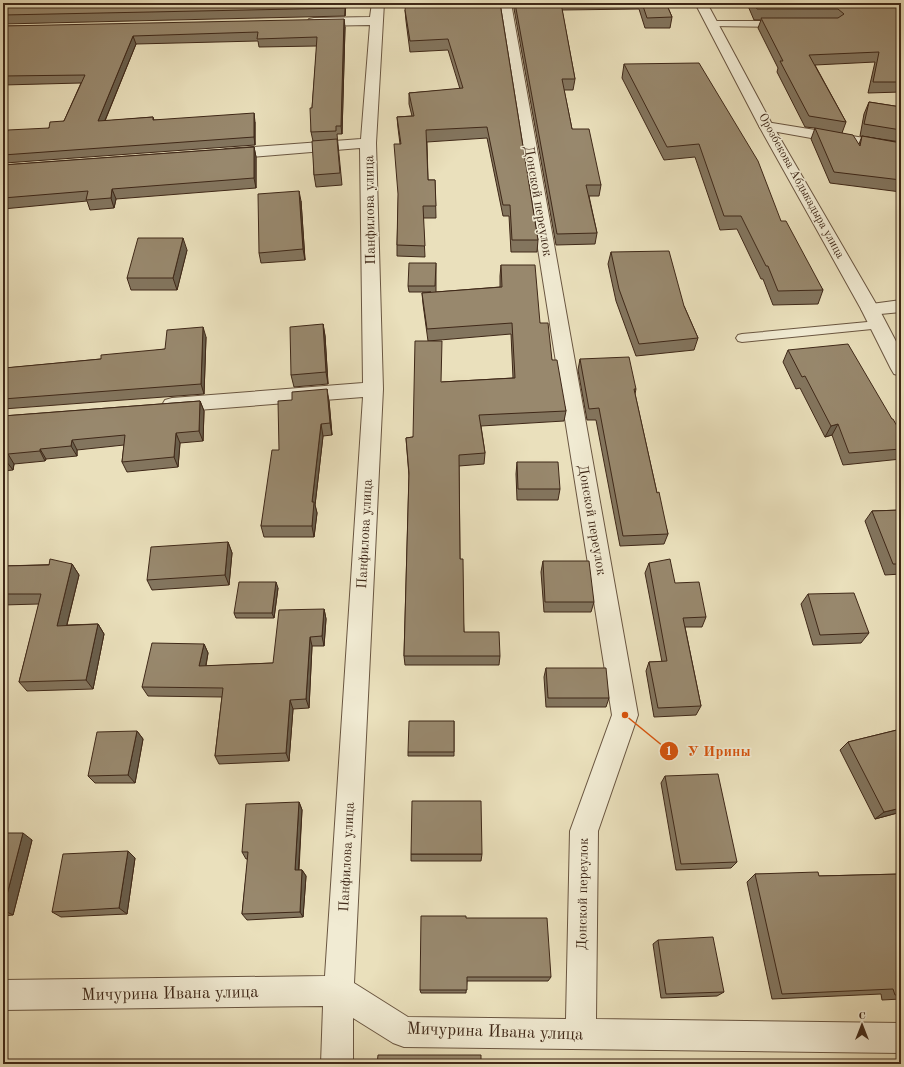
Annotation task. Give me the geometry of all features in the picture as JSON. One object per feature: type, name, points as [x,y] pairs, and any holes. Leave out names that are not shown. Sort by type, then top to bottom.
[{"type":"street","name":"Донской переулок","points":[[505,3],[625,715],[584,831],[581,1035]]},
{"type":"street","name":"Орозбекова Абдыкадыра улица","points":[[701,3],[714,24],[766,126],[870,309],[901,369]]},
{"type":"street","points":[[297,23],[378,12]]},
{"type":"street","name":"Панфилова улица","points":[[337,1064],[339,991],[373,389],[368,143],[378,12]]},
{"type":"street","points":[[766,126],[901,149]]},
{"type":"street","points":[[210,155],[368,143]]},
{"type":"street","points":[[870,309],[901,306]]},
{"type":"street","points":[[153,406],[373,389]]},
{"type":"street","name":"Мичурина Ивана улица","points":[[3,995],[339,991],[404,1032],[901,1038]]},
{"type":"lane","points":[[714,24],[792,24]]},
{"type":"lane","points":[[742,338],[878,325]]},
{"type":"building","points":[[6,3],[345,3],[345,8],[3,15],[3,7]]},
{"type":"building","points":[[406,3],[500,3],[538,240],[512,240],[510,205],[503,205],[487,127],[426,130],[428,180],[435,180],[436,206],[423,206],[425,246],[397,245],[398,194],[394,144],[401,144],[397,117],[414,116],[409,93],[463,88],[448,39],[410,41],[405,10]]},
{"type":"building","points":[[515,3],[561,3],[575,79],[562,79],[572,129],[589,129],[601,185],[586,185],[597,233],[557,234]]},
{"type":"building","points":[[642,3],[666,3],[672,17],[647,18]]},
{"type":"building","points":[[754,3],[901,3],[901,82],[873,82],[879,52],[809,55],[846,122],[809,116],[780,61],[783,61],[761,18],[838,18],[844,14],[838,9],[757,9]]},
{"type":"building","points":[[344,19],[341,126],[336,126],[336,131],[311,132],[310,108],[312,108],[317,37],[257,39],[258,32],[133,36],[98,121],[153,117],[153,120],[254,113],[254,137],[3,155],[8,130],[49,128],[50,122],[64,121],[85,75],[3,76],[3,26]]},
{"type":"building","points":[[699,63],[758,161],[781,221],[786,221],[823,290],[778,291],[768,266],[766,266],[741,216],[724,216],[699,144],[667,147],[624,64]]},
{"type":"building","points":[[869,102],[901,107],[901,130],[864,124]]},
{"type":"building","points":[[815,128],[853,135],[860,146],[862,136],[901,143],[901,180],[834,172]]},
{"type":"building","points":[[337,139],[340,173],[314,175],[312,141]]},
{"type":"building","points":[[254,147],[254,178],[112,189],[111,198],[86,200],[88,191],[3,198],[3,165]]},
{"type":"building","points":[[299,191],[303,249],[259,253],[258,194]]},
{"type":"building","points":[[138,238],[183,238],[173,278],[127,278]]},
{"type":"building","points":[[669,251],[684,306],[698,338],[639,344],[619,289],[611,252]]},
{"type":"building","points":[[409,263],[436,263],[435,286],[408,286]]},
{"type":"building","points":[[501,265],[535,265],[540,323],[548,323],[552,360],[557,360],[566,411],[479,415],[485,453],[459,455],[460,559],[463,559],[464,632],[499,632],[500,656],[404,656],[409,473],[406,438],[413,437],[415,341],[442,341],[441,382],[515,378],[512,323],[427,329],[422,293],[502,287]]},
{"type":"building","points":[[323,324],[326,372],[291,375],[290,327]]},
{"type":"building","points":[[203,327],[201,384],[3,399],[3,366],[4,368],[101,359],[101,355],[165,349],[167,330]]},
{"type":"building","points":[[848,344],[901,433],[901,449],[849,453],[838,424],[831,426],[805,376],[802,377],[788,350]]},
{"type":"building","points":[[629,357],[636,389],[634,389],[657,493],[659,492],[668,534],[623,536],[599,408],[589,409],[580,359]]},
{"type":"building","points":[[327,389],[330,423],[321,424],[312,502],[314,502],[312,526],[261,526],[272,450],[279,450],[278,401],[292,400],[292,392]]},
{"type":"building","points":[[200,401],[199,431],[176,433],[174,457],[122,462],[125,435],[72,440],[71,446],[8,454],[6,461],[3,461],[3,416]]},
{"type":"building","points":[[517,462],[558,462],[560,489],[518,489]]},
{"type":"building","points":[[901,510],[901,564],[893,564],[872,511]]},
{"type":"building","points":[[228,542],[225,575],[147,580],[151,547]]},
{"type":"building","points":[[50,559],[72,564],[57,626],[98,624],[86,680],[19,682],[41,594],[3,594],[3,566],[49,565]]},
{"type":"building","points":[[670,559],[675,583],[699,582],[706,617],[683,618],[701,706],[658,708],[649,662],[667,661],[649,563]]},
{"type":"building","points":[[543,561],[589,561],[594,602],[545,602]]},
{"type":"building","points":[[239,582],[276,582],[272,613],[234,613]]},
{"type":"building","points":[[854,593],[869,633],[820,635],[808,594]]},
{"type":"building","points":[[324,609],[322,636],[310,637],[306,699],[290,700],[286,753],[215,756],[223,688],[142,687],[152,643],[204,644],[199,666],[273,663],[279,610]]},
{"type":"building","points":[[546,668],[606,668],[609,698],[548,698]]},
{"type":"building","points":[[409,721],[454,721],[454,752],[408,752]]},
{"type":"building","points":[[901,729],[901,808],[884,812],[848,742]]},
{"type":"building","points":[[137,731],[128,775],[88,776],[97,732]]},
{"type":"building","points":[[718,774],[737,862],[681,864],[665,776]]},
{"type":"building","points":[[412,801],[481,801],[482,854],[411,854]]},
{"type":"building","points":[[299,802],[295,870],[302,870],[300,912],[242,914],[248,852],[242,852],[246,804]]},
{"type":"building","points":[[3,833],[23,833],[3,910]]},
{"type":"building","points":[[128,851],[119,908],[52,912],[63,854]]},
{"type":"building","points":[[818,872],[819,876],[901,874],[901,995],[895,995],[893,989],[782,994],[755,874]]},
{"type":"building","points":[[421,916],[466,916],[466,918],[547,918],[551,977],[467,977],[467,990],[420,990]]},
{"type":"building","points":[[713,937],[724,992],[666,994],[658,940]]},
{"type":"building","points":[[378,1055],[481,1055],[481,1064],[377,1064]]},
{"type":"building","points":[[579,1062],[706,1063],[706,1064],[579,1064]]},
{"type":"place","name":"У Ирины","points":[[625,715]]}]
